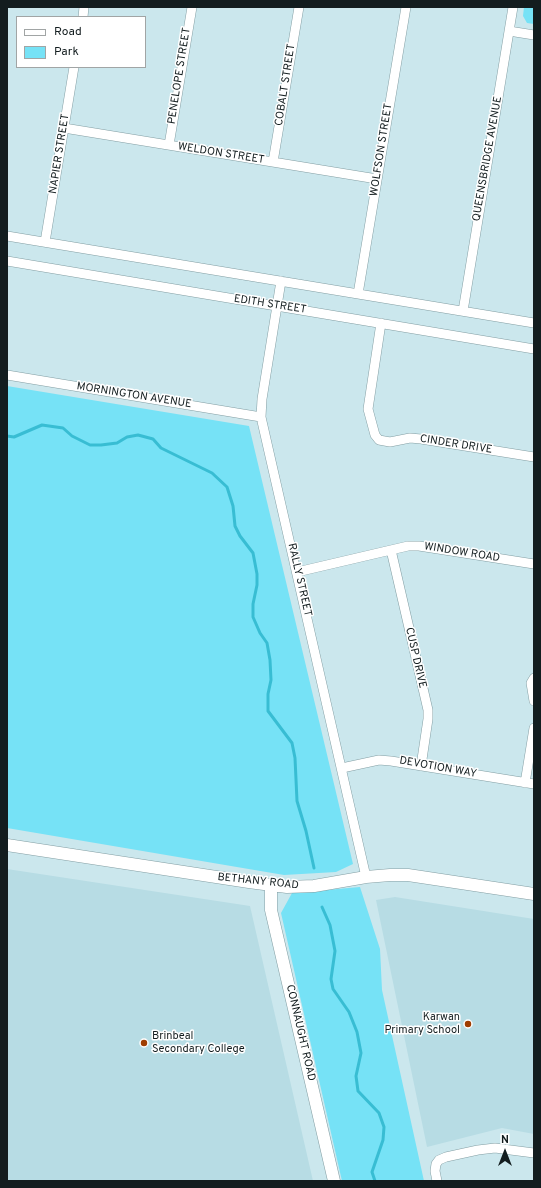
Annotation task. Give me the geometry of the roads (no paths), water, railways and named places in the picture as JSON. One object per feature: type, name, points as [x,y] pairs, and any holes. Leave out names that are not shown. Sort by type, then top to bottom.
[{"type":"street","name":"PENELOPE STREET","points":[[168,145],[192,7]]},
{"type":"street","name":"COBALT STREET","points":[[273,162],[299,7]]},
{"type":"street","name":"WOLFSON STREET","points":[[358,294],[406,7]]},
{"type":"street","name":"QUEENSBRIDGE AVENUE","points":[[463,311],[513,7]]},
{"type":"street","points":[[509,31],[534,35]]},
{"type":"street","name":"NAPIER STREET","points":[[45,242],[74,68]]},
{"type":"street","name":"WELDON STREET","points":[[64,128],[377,180]]},
{"type":"street","points":[[7,236],[534,322]]},
{"type":"street","name":"EDITH STREET","points":[[7,261],[534,348]]},
{"type":"street","name":"RALLY STREET","points":[[281,281],[262,399],[261,417],[366,877]]},
{"type":"street","name":"CINDER DRIVE","points":[[381,323],[368,409],[375,435],[379,440],[390,442],[410,438],[421,439],[534,457]]},
{"type":"street","name":"MORNINGTON AVENUE","points":[[7,375],[261,417]]},
{"type":"street","name":"WINDOW ROAD","points":[[297,572],[408,546],[429,547],[534,564]]},
{"type":"street","name":"CUSP DRIVE","points":[[391,550],[428,710],[421,766]]},
{"type":"street","points":[[534,678],[531,683],[534,701]]},
{"type":"street","points":[[530,784],[534,728]]},
{"type":"street","name":"DEVOTION WAY","points":[[342,768],[379,760],[530,784]]},
{"type":"street","name":"BETHANY ROAD","points":[[7,845],[271,885],[300,887],[366,877],[408,875],[534,894]]},
{"type":"street","name":"CONNAUGHT ROAD","points":[[271,885],[271,910],[334,1181]]},
{"type":"street","points":[[437,1181],[435,1171],[436,1164],[439,1160],[446,1157],[491,1148],[503,1148],[534,1153]]},
{"type":"waterway","points":[[7,436],[14,437],[42,425],[63,428],[72,436],[90,445],[117,443],[127,437],[138,435],[153,439],[161,448],[212,473],[227,487],[233,506],[235,526],[240,536],[253,553],[257,574],[257,585],[253,604],[253,617],[260,633],[267,643],[270,660],[271,680],[268,694],[268,711],[292,743],[295,758],[297,801],[306,831],[314,868]]},
{"type":"waterway","points":[[322,907],[330,925],[335,951],[331,979],[333,989],[349,1012],[357,1032],[361,1053],[356,1076],[358,1091],[379,1113],[384,1127],[383,1140],[372,1172],[375,1181]]},
{"type":"place","name":"Karwan Primary School","points":[[468,1024]]},
{"type":"place","name":"Brinbeal Secondary College","points":[[144,1043]]}]
